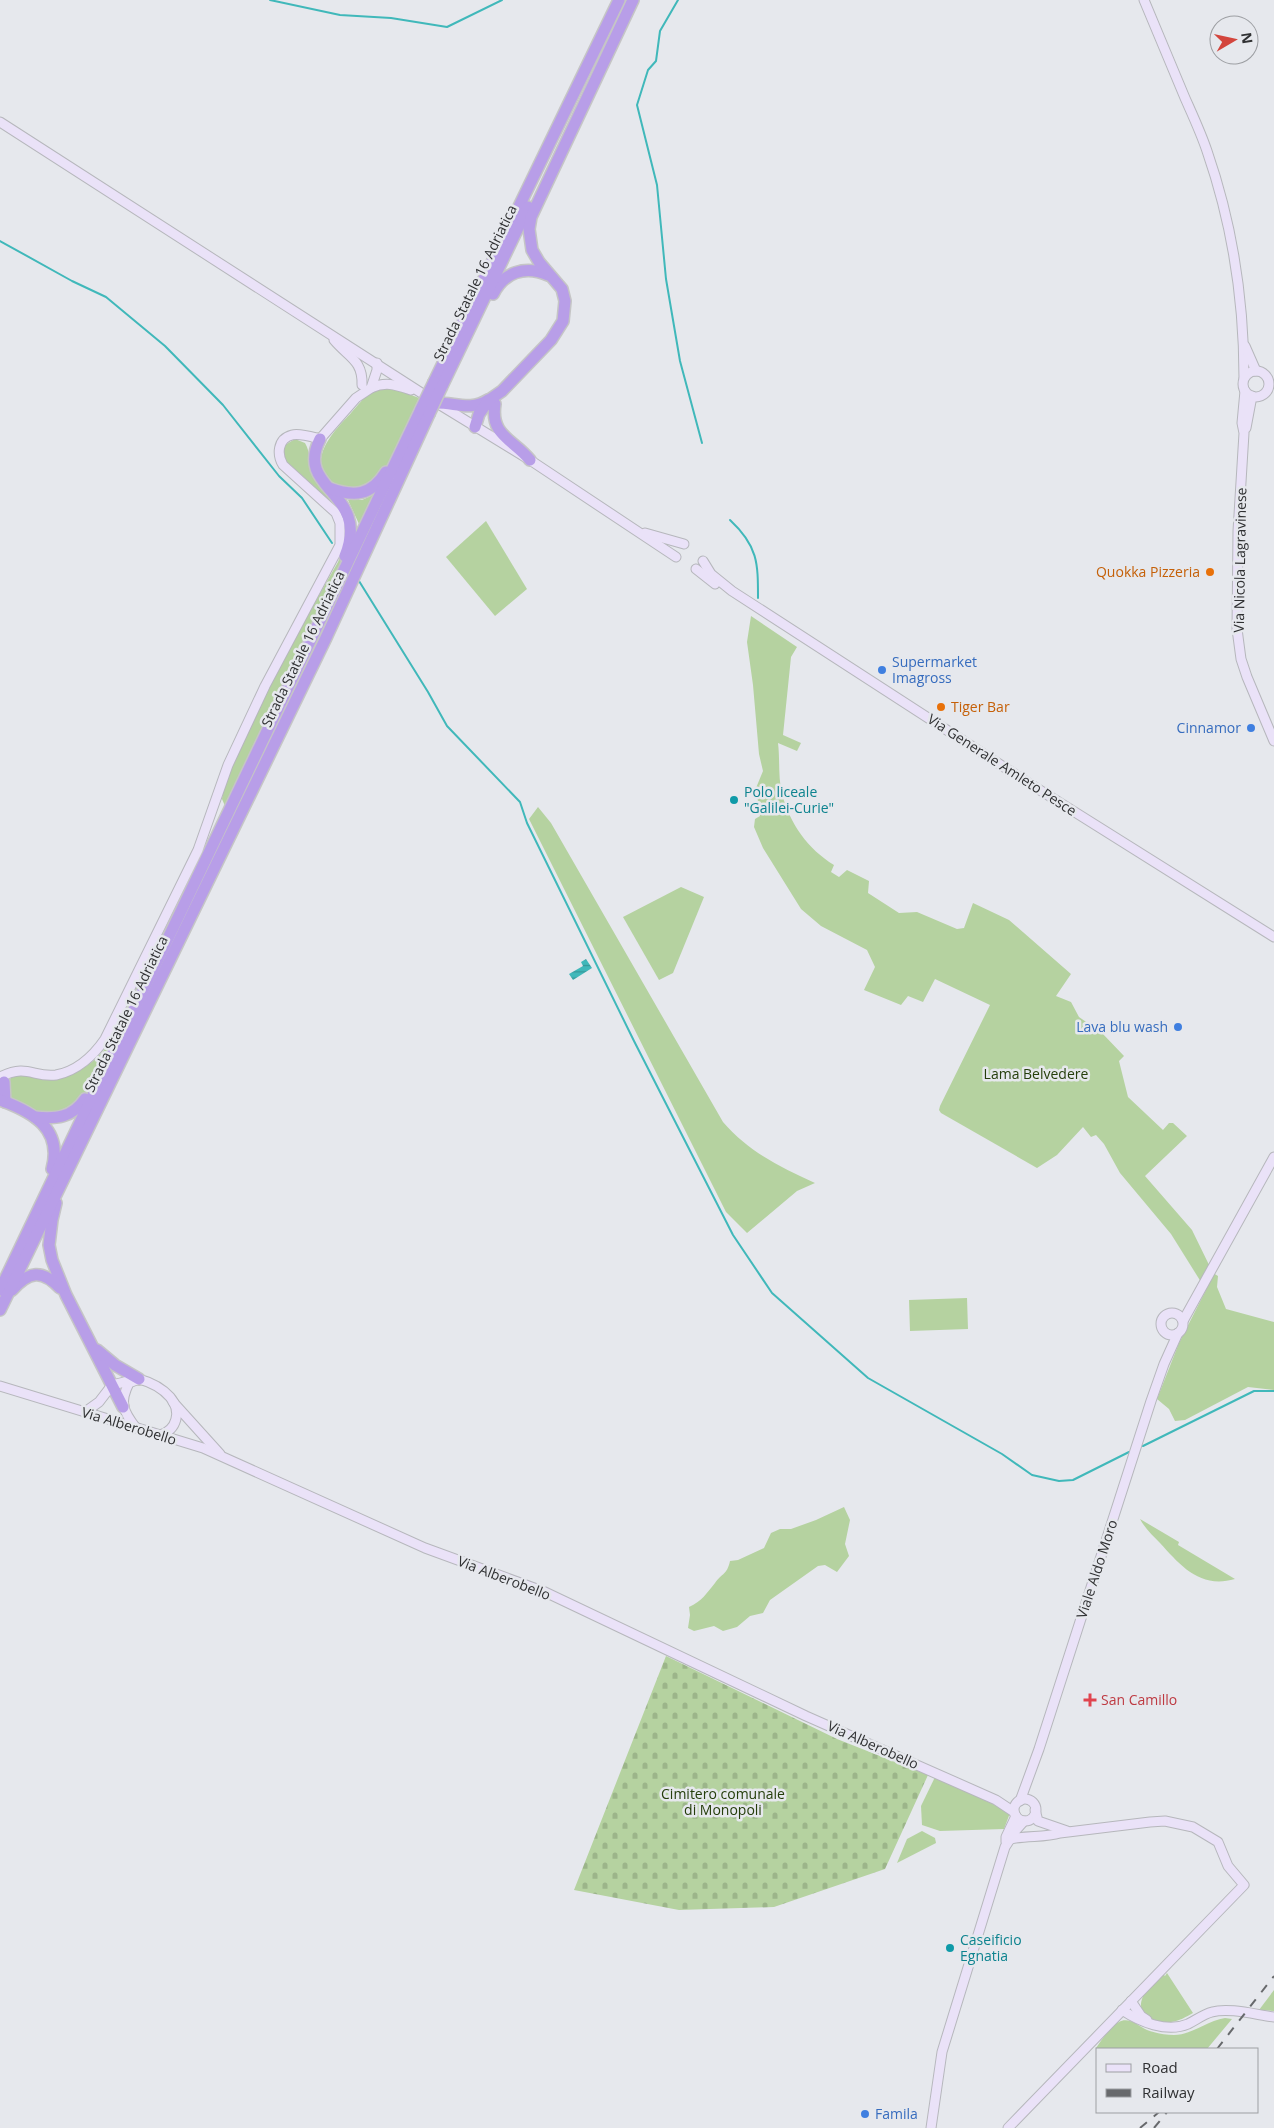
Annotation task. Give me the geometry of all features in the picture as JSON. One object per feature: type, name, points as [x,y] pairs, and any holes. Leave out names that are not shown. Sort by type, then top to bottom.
[{"type":"highway","name":"Strada Statale 16 Adriatica","points":[[439,384],[452,344],[618,0]]},
{"type":"highway","name":"Strada Statale 16 Adriatica","points":[[0,1310],[3,1294],[100,1077],[628,0]]},
{"type":"highway","points":[[437,404],[448,403],[468,408],[492,402],[551,340],[563,321],[566,301],[562,289],[532,250],[529,229],[531,217],[633,0]]},
{"type":"highway","points":[[439,384],[501,281],[519,271],[537,270],[550,275]]},
{"type":"highway","points":[[475,427],[492,413],[492,402]]},
{"type":"highway","points":[[492,402],[496,426],[505,438],[530,460]]},
{"type":"highway","name":"Strada Statale 16 Adriatica","points":[[3,1294],[62,1179],[325,640],[412,450],[426,411]]},
{"type":"highway","points":[[327,487],[353,494],[370,489],[380,482],[426,411]]},
{"type":"highway","points":[[278,711],[285,686],[343,560],[351,537],[350,521],[345,507],[327,487],[316,470],[314,457],[320,439]]},
{"type":"highway","points":[[34,1117],[52,1119],[68,1116],[80,1107],[100,1077]]},
{"type":"highway","points":[[4,1079],[3,1101],[34,1117],[50,1131],[55,1144],[55,1158],[44,1199]]},
{"type":"highway","points":[[62,1179],[52,1220],[49,1245],[52,1260],[66,1295],[123,1407]]},
{"type":"highway","points":[[3,1294],[24,1278],[33,1274],[41,1274],[53,1280],[66,1295]]},
{"type":"highway","points":[[94,1348],[136,1379]]},
{"type":"main road","points":[[1144,0],[1208,153],[1230,237],[1238,281],[1244,344],[1244,378],[1248,393],[1262,396],[1271,388],[1271,378],[1256,371],[1251,372],[1244,378]]},
{"type":"main road","points":[[0,122],[377,363],[437,404],[530,460],[676,557]]},
{"type":"main road","points":[[328,332],[359,364],[362,373],[362,384]]},
{"type":"main road","points":[[1244,344],[1256,371]]},
{"type":"main road","points":[[356,398],[367,375],[377,363]]},
{"type":"main road","points":[[371,388],[377,370],[377,363]]},
{"type":"main road","points":[[4,1079],[24,1070],[56,1075],[80,1064],[95,1054],[105,1039],[198,850],[228,765],[265,686],[340,544],[340,523],[336,513],[284,465],[278,457],[280,446],[284,439],[292,436],[320,439],[356,398],[380,384],[389,383],[418,390]]},
{"type":"main road","name":"Via Nicola Lagravinese","points":[[1248,393],[1238,531],[1237,629],[1244,668],[1258,707],[1274,741]]},
{"type":"main road","points":[[636,530],[684,544]]},
{"type":"main road","points":[[703,561],[711,574],[732,591]]},
{"type":"main road","points":[[696,569],[708,580],[732,591]]},
{"type":"main road","name":"Via Generale Amleto Pesce","points":[[732,591],[1027,782],[1274,936]]},
{"type":"main road","points":[[1200,1292],[1161,1319],[1160,1326],[1163,1332],[1172,1335],[1178,1333],[1182,1328],[1183,1321],[1200,1292],[1274,1157]]},
{"type":"main road","points":[[1172,1312],[1179,1315],[1183,1321]]},
{"type":"main road","name":"Viale Aldo Moro","points":[[1163,1332],[1166,1351],[1164,1364]]},
{"type":"main road","name":"Viale Aldo Moro","points":[[1018,1802],[1030,1774],[1050,1715],[1164,1364],[1178,1333]]},
{"type":"main road","points":[[136,1379],[126,1390],[123,1407],[136,1428]]},
{"type":"main road","points":[[85,1412],[99,1402],[112,1385],[136,1379],[158,1387],[224,1458]]},
{"type":"main road","name":"Via Alberobello","points":[[0,1386],[203,1448],[425,1548],[545,1592],[806,1716],[996,1800]]},
{"type":"main road","points":[[160,1435],[168,1432],[175,1424],[176,1416],[173,1402]]},
{"type":"main road","points":[[1030,1774],[1028,1788],[1038,1821],[1070,1832]]},
{"type":"main road","points":[[930,2128],[942,2052],[1006,1847],[1016,1830],[1034,1816],[1034,1806],[1027,1800],[1018,1802],[996,1800]]},
{"type":"main road","points":[[996,1800],[1034,1826],[1060,1833]]},
{"type":"main road","points":[[1006,1847],[1006,1837],[1018,1802]]},
{"type":"main road","points":[[1008,2128],[1244,1885],[1228,1866],[1218,1842],[1193,1827],[1165,1821],[1094,1828],[1060,1833],[1048,1837],[1023,1836],[1011,1838]]},
{"type":"main road","points":[[1131,2000],[1141,2016],[1151,2024]]},
{"type":"main road","points":[[1122,2010],[1151,2024],[1177,2027],[1213,2011],[1240,2012],[1274,2017]]},
{"type":"green space","points":[[388,386],[419,398],[384,473],[360,490],[337,485],[325,475],[321,466],[322,456],[330,437],[366,396],[377,389]]},
{"type":"green space","points":[[295,439],[305,443],[314,476],[344,509],[349,524],[348,539],[344,556],[225,806],[222,799],[223,791],[233,764],[283,658],[338,562],[346,540],[345,520],[339,509],[286,461],[283,450],[285,445]]},
{"type":"green space","points":[[373,495],[359,524],[348,500],[362,500]]},
{"type":"green space","points":[[486,521],[527,589],[495,616],[446,557]]},
{"type":"green space","name":"Lama Belvedere","points":[[751,616],[797,647],[791,657],[783,735],[801,743],[797,751],[778,743],[782,794],[790,816],[801,835],[816,851],[834,865],[831,872],[839,877],[847,870],[869,881],[868,893],[899,913],[917,912],[957,929],[964,928],[973,903],[1009,920],[1071,974],[1056,996],[1071,1002],[1079,1017],[1102,1033],[1124,1056],[1119,1061],[1128,1097],[1163,1130],[1169,1123],[1173,1123],[1187,1136],[1145,1176],[1192,1230],[1213,1273],[1218,1276],[1217,1287],[1226,1309],[1274,1322],[1274,1390],[1248,1387],[1185,1420],[1175,1421],[1169,1409],[1157,1399],[1179,1343],[1206,1290],[1171,1234],[1120,1173],[1104,1144],[1096,1135],[1091,1137],[1083,1127],[1057,1155],[1037,1168],[941,1113],[939,1110],[940,1106],[990,1005],[935,979],[923,1002],[908,996],[901,1005],[864,990],[875,967],[867,950],[821,926],[801,909],[763,848],[754,827],[755,819],[760,816],[756,788],[763,771],[759,754],[747,642]]},
{"type":"green space","points":[[538,807],[551,823],[723,1122],[743,1142],[766,1158],[815,1183],[797,1191],[747,1233],[726,1212],[529,819]]},
{"type":"green space","points":[[681,887],[704,897],[673,973],[659,980],[623,917]]},
{"type":"green space","points":[[159,944],[83,1099],[65,1114],[36,1112],[10,1098],[8,1082],[11,1078],[23,1076],[51,1080],[59,1079],[84,1068],[104,1050]]},
{"type":"green space","points":[[967,1298],[968,1329],[910,1331],[909,1300]]},
{"type":"green space","points":[[844,1507],[850,1520],[845,1544],[849,1556],[837,1572],[825,1565],[818,1566],[770,1600],[763,1613],[750,1616],[737,1627],[723,1631],[714,1626],[694,1631],[688,1628],[689,1607],[706,1594],[726,1571],[730,1561],[738,1560],[764,1548],[771,1533],[780,1529],[791,1529]]},
{"type":"green space","points":[[1140,1519],[1179,1542],[1178,1545],[1235,1579],[1211,1581],[1192,1573],[1176,1560]]},
{"type":"green space","name":"Cimitero comunale di Monopoli","points":[[666,1656],[837,1739],[928,1775],[885,1869],[774,1907],[679,1910],[574,1890]]},
{"type":"green space","points":[[936,1775],[1010,1813],[1004,1829],[940,1831],[922,1825],[921,1806]]},
{"type":"green space","points":[[922,1831],[935,1838],[936,1843],[897,1863],[907,1839]]},
{"type":"green space","points":[[1167,1973],[1193,2013],[1180,2020],[1171,2022],[1154,2020],[1145,2014],[1141,2005],[1145,1992],[1163,1974],[1165,1976]]},
{"type":"green space","points":[[1274,1990],[1274,2011],[1259,2010]]},
{"type":"green space","points":[[1232,2019],[1208,2048],[1096,2048],[1112,2027],[1122,2020],[1130,2021],[1153,2032],[1174,2035],[1187,2033],[1218,2020]]},
{"type":"water","points":[[586,959],[592,968],[573,980],[569,974],[583,966],[581,962]]},
{"type":"waterway","points":[[270,0],[340,15],[391,18],[447,27],[502,0]]},
{"type":"waterway","points":[[678,0],[660,31],[656,61],[648,70],[637,105],[657,185],[666,279],[680,361],[702,443]]},
{"type":"waterway","points":[[0,241],[72,281],[106,297],[165,346],[223,405],[279,476],[302,498],[332,543]]},
{"type":"waterway","points":[[730,520],[739,529],[751,547],[757,565],[758,598]]},
{"type":"waterway","points":[[359,581],[447,726],[520,802],[527,823],[634,1041],[733,1235],[772,1293],[868,1378],[1002,1454],[1032,1475],[1059,1481],[1073,1480],[1129,1452]]},
{"type":"waterway","points":[[1143,1446],[1254,1391],[1274,1391]]},
{"type":"railway","points":[[1218,2048],[1274,1976]]},
{"type":"railway","points":[[1140,2128],[1158,2113]]},
{"type":"railway","points":[[1154,2128],[1166,2113]]},
{"type":"place","name":"Quokka Pizzeria","points":[[1210,572]]},
{"type":"place","name":"Supermarket Imagross","points":[[882,670]]},
{"type":"place","name":"Tiger Bar","points":[[941,707]]},
{"type":"place","name":"Cinnamor","points":[[1251,728]]},
{"type":"place","name":"Polo liceale \"Galilei-Curie\"","points":[[734,800]]},
{"type":"place","name":"Lava blu wash","points":[[1178,1027]]},
{"type":"place","name":"San Camillo","points":[[1090,1700]]},
{"type":"place","name":"Caseificio Egnatia","points":[[950,1948]]},
{"type":"place","name":"Famila","points":[[865,2114]]}]
